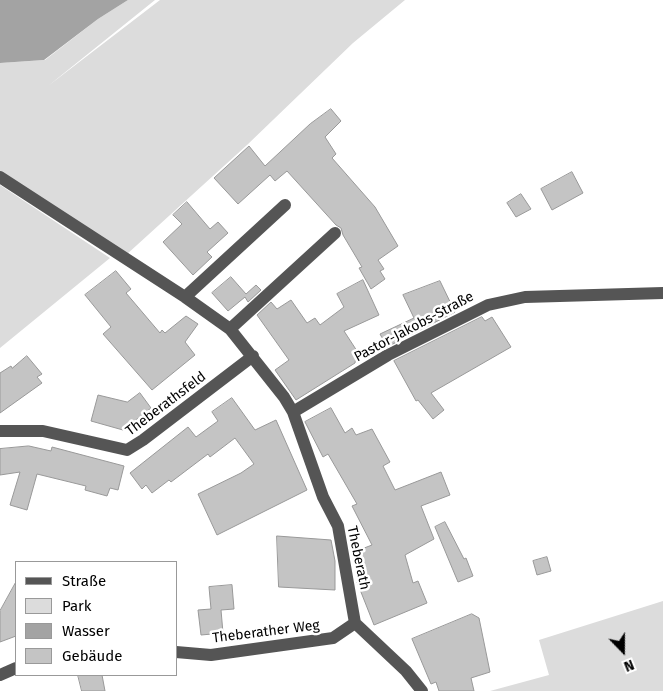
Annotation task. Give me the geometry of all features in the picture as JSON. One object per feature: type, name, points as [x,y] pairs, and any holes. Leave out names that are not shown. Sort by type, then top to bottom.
[{"type":"street","points":[[0,178],[185,297],[230,329],[284,397],[293,412]]},
{"type":"street","points":[[185,297],[285,205]]},
{"type":"street","points":[[230,329],[335,233]]},
{"type":"street","name":"Pastor-Jakobs-Straße","points":[[293,412],[388,355],[488,305],[525,297],[663,293]]},
{"type":"street","name":"Theberathsfeld","points":[[0,431],[43,430],[127,450],[143,440],[252,356]]},
{"type":"street","name":"Theberath","points":[[293,412],[323,497],[338,526],[356,623]]},
{"type":"street","points":[[356,623],[406,671],[422,691]]},
{"type":"street","name":"Theberather Weg","points":[[178,652],[211,655],[333,638],[356,623]]},
{"type":"street","points":[[0,675],[15,668]]},
{"type":"green space","points":[[128,0],[155,0],[48,86],[160,0],[405,0],[353,43],[247,145],[126,255],[0,172],[0,63],[45,60],[98,19]]},
{"type":"green space","points":[[0,185],[110,258],[0,348]]},
{"type":"green space","points":[[663,601],[663,691],[490,691],[549,675],[539,640]]},
{"type":"water","points":[[0,0],[128,0],[98,19],[44,60],[0,63]]},
{"type":"building","points":[[331,109],[341,121],[325,137],[336,154],[332,158],[375,207],[398,246],[378,260],[384,269],[380,271],[385,279],[371,289],[359,268],[362,267],[343,235],[341,228],[336,225],[287,171],[275,181],[270,175],[238,204],[214,178],[249,146],[265,166],[310,124]]},
{"type":"building","points":[[572,172],[583,193],[552,210],[541,189]]},
{"type":"building","points":[[521,194],[531,209],[516,217],[507,203]]},
{"type":"building","points":[[187,202],[210,229],[218,222],[228,233],[207,252],[212,257],[193,275],[163,242],[182,224],[173,215]]},
{"type":"building","points":[[116,271],[131,289],[126,293],[160,333],[162,330],[165,333],[186,316],[198,324],[185,342],[195,355],[152,390],[103,334],[111,327],[85,295]]},
{"type":"building","points":[[231,277],[246,294],[256,285],[261,290],[248,302],[245,297],[228,311],[212,293]]},
{"type":"building","points":[[363,280],[379,315],[344,331],[357,351],[355,363],[296,400],[275,370],[289,360],[257,315],[271,302],[277,309],[291,300],[307,323],[315,318],[320,325],[344,307],[337,294]]},
{"type":"building","points":[[440,281],[455,312],[387,347],[380,334],[414,318],[403,295]]},
{"type":"building","points":[[482,317],[485,321],[492,317],[511,347],[431,393],[444,410],[433,419],[418,400],[416,401],[394,361]]},
{"type":"building","points":[[27,356],[42,374],[37,377],[42,383],[0,413],[0,373],[11,366],[12,368]]},
{"type":"building","points":[[140,393],[151,408],[123,430],[91,421],[98,395],[127,402]]},
{"type":"building","points":[[232,398],[255,430],[276,420],[307,490],[217,535],[198,494],[241,473],[254,464],[235,438],[210,457],[208,454],[171,482],[169,480],[152,493],[146,485],[142,489],[130,473],[188,427],[196,437],[218,421],[212,412]]},
{"type":"building","points":[[331,408],[345,433],[352,428],[356,435],[372,429],[390,462],[383,466],[395,490],[441,472],[450,495],[421,506],[434,539],[405,555],[413,583],[418,581],[427,603],[374,625],[357,582],[368,579],[359,550],[372,545],[352,506],[357,504],[328,454],[323,457],[305,422]]},
{"type":"building","points":[[29,446],[51,451],[52,447],[124,466],[118,490],[110,488],[107,496],[85,490],[86,486],[37,474],[27,510],[10,505],[20,472],[0,475],[0,449]]},
{"type":"building","points":[[445,522],[464,559],[466,558],[473,576],[458,582],[435,527]]},
{"type":"building","points":[[277,536],[331,540],[335,561],[335,590],[279,587]]},
{"type":"building","points":[[547,557],[551,571],[537,575],[533,561]]},
{"type":"building","points":[[15,584],[15,636],[0,642],[0,611]]},
{"type":"building","points":[[232,585],[234,609],[221,610],[223,633],[201,635],[198,610],[211,609],[209,587]]},
{"type":"building","points":[[472,614],[479,618],[490,672],[471,678],[474,691],[439,691],[436,682],[431,684],[412,639]]},
{"type":"building","points":[[78,676],[102,676],[105,691],[82,691]]}]
